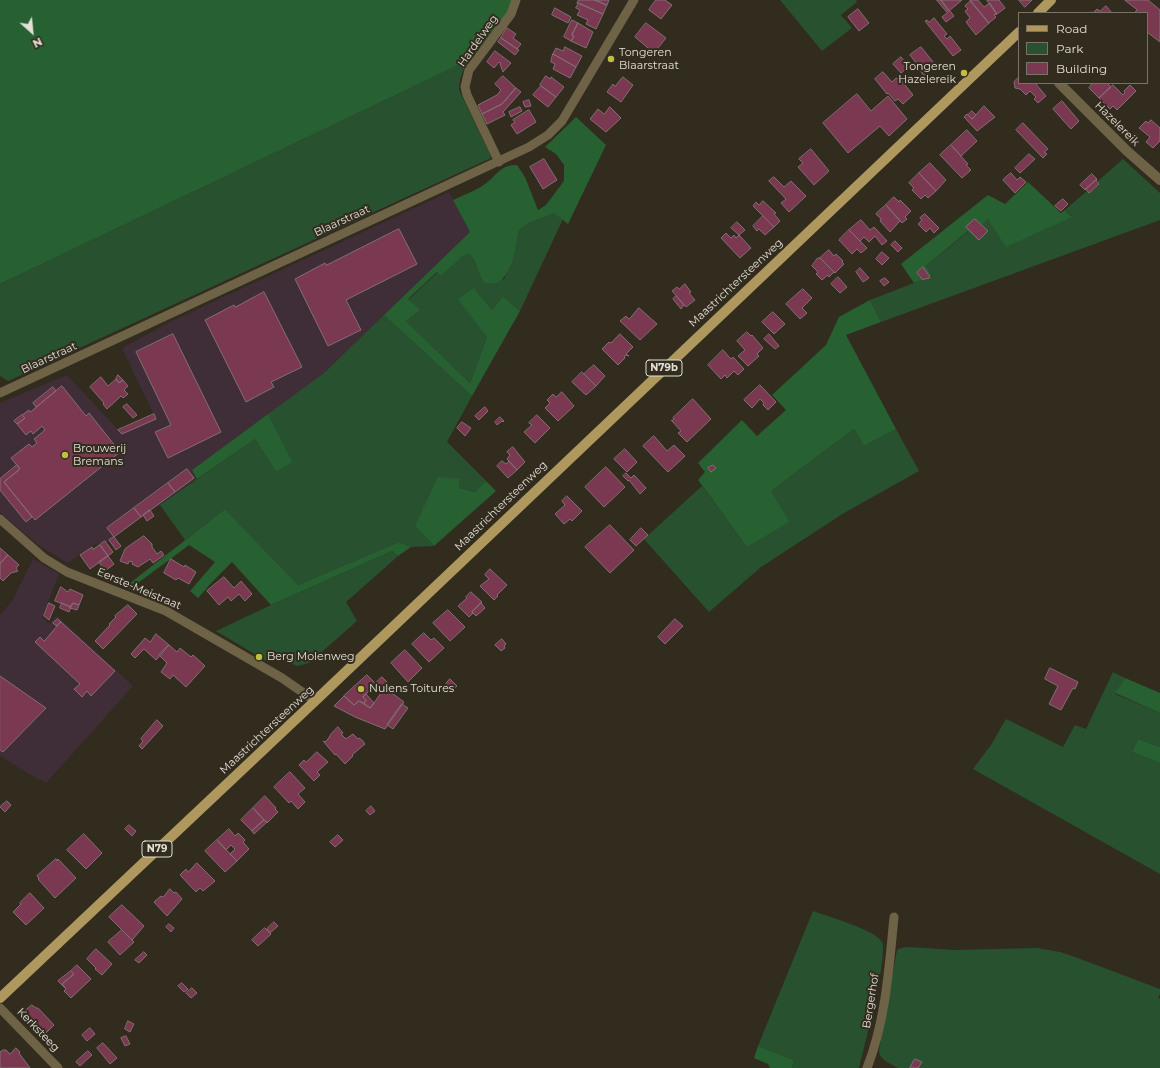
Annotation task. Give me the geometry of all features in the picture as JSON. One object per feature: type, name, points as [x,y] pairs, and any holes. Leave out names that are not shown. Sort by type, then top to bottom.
[{"type":"main road","points":[[1039,12],[1051,0]]},
{"type":"main road","name":"Maastrichtersteenweg","points":[[0,998],[1017,37]]},
{"type":"street","name":"Hardelweg","points":[[499,162],[467,95],[465,87],[469,70],[511,14],[516,0]]},
{"type":"street","name":"Blaarstraat","points":[[0,393],[529,147],[548,134],[562,121],[634,0]]},
{"type":"street","name":"Hazelereik","points":[[1060,84],[1127,151],[1160,180]]},
{"type":"street","name":"Eerste-Meistraat","points":[[0,519],[44,558],[67,572],[166,611],[282,678],[315,701]]},
{"type":"street","name":"Bergerhof","points":[[867,1068],[881,1020],[894,917]]},
{"type":"street","name":"Kerksteeg","points":[[0,1008],[58,1068]]},
{"type":"shaded area","points":[[449,192],[470,232],[324,373],[192,470],[197,479],[160,505],[150,510],[106,543],[105,541],[100,545],[96,543],[68,563],[38,545],[0,512],[0,403],[67,375],[122,434],[156,419],[122,348],[172,321]]},
{"type":"shaded area","points":[[33,559],[59,574],[42,617],[49,624],[57,616],[133,686],[46,783],[0,756],[0,615],[12,601]]},
{"type":"green space","points":[[0,0],[513,0],[509,13],[469,60],[0,284]]},
{"type":"green space","points":[[780,0],[856,0],[857,2],[841,15],[852,28],[822,51]]},
{"type":"green space","points":[[469,60],[462,74],[459,90],[491,158],[8,381],[0,376],[0,284]]},
{"type":"green space","points":[[576,117],[606,145],[568,224],[554,213],[529,223],[519,230],[510,266],[501,280],[494,283],[484,283],[470,254],[463,256],[441,276],[437,272],[408,299],[420,310],[406,321],[470,383],[487,337],[458,299],[474,288],[492,310],[503,296],[520,311],[472,396],[384,315],[470,232],[453,200],[474,191],[489,181],[502,169],[511,165],[517,165],[525,177],[538,210],[546,205],[564,181],[564,165],[556,154],[545,147]]},
{"type":"green space","points":[[1123,159],[1160,193],[1160,220],[881,322],[870,300],[932,276],[926,266],[969,231],[978,240],[982,225],[988,219],[1072,216],[1065,210],[1087,191],[1089,193],[1099,185],[1098,181]]},
{"type":"green space","points":[[1028,182],[1061,213],[1065,210],[1072,217],[1006,247],[988,219],[982,225],[988,231],[978,241],[968,231],[926,266],[932,276],[914,283],[901,264],[988,195],[1005,204]]},
{"type":"green space","points":[[554,213],[563,219],[520,311],[503,296],[492,310],[474,288],[487,337],[470,383],[406,321],[419,310],[408,300],[438,272],[441,276],[463,256],[470,254],[484,283],[504,279],[510,268],[519,230],[529,223]]},
{"type":"green space","points":[[870,300],[881,322],[846,335],[896,429],[864,446],[854,429],[771,491],[789,522],[747,547],[698,480],[705,472],[698,463],[742,420],[757,436],[786,410],[772,395],[826,345],[839,317]]},
{"type":"green space","points":[[384,315],[472,396],[447,442],[486,481],[475,492],[459,488],[460,479],[415,526],[434,546],[411,547],[399,542],[298,585],[225,509],[185,540],[160,505],[255,439],[276,472],[291,462],[268,414],[324,373]]},
{"type":"green space","points":[[268,414],[292,462],[276,472],[255,439],[197,479],[192,470]]},
{"type":"green space","points":[[854,429],[864,446],[896,429],[919,471],[844,513],[761,567],[709,612],[644,539],[702,486],[747,547],[771,491]]},
{"type":"green space","points":[[438,477],[460,479],[459,488],[475,492],[486,481],[496,491],[434,546],[415,526]]},
{"type":"green space","points":[[225,509],[298,585],[399,542],[411,547],[398,556],[392,551],[271,605],[232,562],[198,598],[190,591],[215,562],[189,545],[130,589],[125,587]]},
{"type":"green space","points":[[392,551],[398,556],[346,602],[357,621],[309,663],[297,666],[279,658],[268,662],[216,631],[271,605]]},
{"type":"green space","points":[[1113,672],[1125,678],[1115,694],[1160,713],[1160,747],[1138,739],[1132,752],[1160,763],[1160,874],[973,769],[991,745],[1006,719],[1063,747],[1075,725],[1086,729]]},
{"type":"green space","points":[[1125,678],[1160,693],[1160,713],[1115,693]]},
{"type":"green space","points":[[1138,739],[1160,747],[1160,763],[1132,752]]},
{"type":"green space","points":[[813,911],[861,928],[878,937],[882,942],[882,965],[879,983],[859,1068],[792,1068],[794,1060],[758,1046]]},
{"type":"green space","points":[[908,947],[955,950],[1037,948],[1060,952],[1075,957],[1160,989],[1158,998],[1160,999],[1160,1068],[898,1068],[883,1059],[879,1053],[879,1050],[897,950]]},
{"type":"green space","points":[[758,1046],[794,1060],[792,1068],[770,1068],[768,1064],[754,1058]]},
{"type":"building","points":[[579,0],[595,0],[607,5],[603,14],[577,3]]},
{"type":"building","points":[[595,0],[609,0],[607,5]]},
{"type":"building","points":[[656,0],[665,0],[672,5],[661,19],[649,10]]},
{"type":"building","points":[[937,0],[941,0],[954,16],[946,22],[942,17],[947,13]]},
{"type":"building","points":[[941,0],[962,0],[949,11]]},
{"type":"building","points":[[970,0],[978,0],[984,7],[990,3],[997,14],[994,15],[996,17],[989,23]]},
{"type":"building","points":[[987,0],[999,0],[1005,8],[997,14]]},
{"type":"building","points":[[1019,0],[1032,0],[1025,7]]},
{"type":"building","points":[[1125,0],[1148,0],[1160,10],[1160,42],[1148,33],[1148,12],[1135,12],[1137,10]]},
{"type":"building","points":[[971,1],[989,23],[976,35],[966,22],[970,18],[965,11],[968,9],[965,6]]},
{"type":"building","points":[[579,3],[603,14],[596,29],[586,24],[588,20],[577,15],[580,10],[576,8]]},
{"type":"building","points":[[1106,6],[1111,12],[1094,12],[1097,9],[1100,11]]},
{"type":"building","points":[[555,8],[571,17],[568,23],[552,15]]},
{"type":"building","points":[[858,9],[869,23],[859,31],[848,17]]},
{"type":"building","points":[[934,18],[947,34],[944,36],[947,39],[950,36],[961,50],[953,56],[925,21],[927,20],[929,22]]},
{"type":"building","points":[[572,20],[578,23],[572,35],[574,36],[571,41],[564,37]]},
{"type":"building","points":[[578,23],[593,32],[586,48],[571,41],[574,36],[572,35]]},
{"type":"building","points":[[646,23],[666,38],[654,53],[635,37]]},
{"type":"building","points":[[507,28],[516,34],[513,38],[521,44],[517,49],[501,38]]},
{"type":"building","points":[[501,38],[519,50],[515,55],[498,42]]},
{"type":"building","points":[[565,47],[582,56],[576,67],[553,54],[556,48],[563,51]]},
{"type":"building","points":[[921,47],[938,68],[935,71],[927,65],[923,68],[929,76],[926,78],[916,66],[917,64],[910,55]]},
{"type":"building","points":[[495,51],[511,63],[503,72],[501,63],[499,62],[494,68],[487,62]]},
{"type":"building","points":[[553,54],[576,67],[570,78],[553,69],[555,64],[551,62]]},
{"type":"building","points":[[901,57],[909,67],[901,73],[893,64]]},
{"type":"building","points":[[883,72],[892,82],[896,78],[901,80],[913,95],[903,104],[898,99],[895,101],[888,93],[887,94],[875,79]]},
{"type":"building","points":[[503,76],[516,88],[502,104],[482,114],[478,105],[497,95],[501,90],[495,84]]},
{"type":"building","points":[[546,76],[550,79],[551,77],[564,87],[556,97],[540,85]]},
{"type":"building","points":[[623,77],[633,85],[621,102],[607,92],[613,84],[615,86]]},
{"type":"building","points":[[1018,78],[1018,84],[1036,84],[1046,96],[1038,103],[1034,99],[1036,97],[1030,91],[1026,95],[1020,89],[1015,88],[1014,82]]},
{"type":"building","points":[[1092,84],[1108,84],[1111,87],[1099,98],[1089,88]]},
{"type":"building","points":[[1113,85],[1123,95],[1125,93],[1124,91],[1130,85],[1136,91],[1117,110],[1113,106],[1110,109],[1099,98]]},
{"type":"building","points":[[541,86],[556,97],[548,107],[533,95]]},
{"type":"building","points":[[516,88],[521,92],[503,112],[505,115],[487,124],[482,114],[502,104]]},
{"type":"building","points":[[857,94],[871,111],[888,96],[907,119],[889,136],[880,126],[848,153],[823,123]]},
{"type":"building","points":[[529,100],[531,106],[525,107],[523,102]]},
{"type":"building","points":[[1062,101],[1079,121],[1071,129],[1053,109]]},
{"type":"building","points":[[984,106],[995,117],[977,131],[964,117],[967,114],[972,119]]},
{"type":"building","points":[[520,107],[522,111],[511,117],[509,112]]},
{"type":"building","points":[[610,107],[621,118],[606,132],[590,119],[598,109],[604,114]]},
{"type":"building","points":[[529,110],[536,122],[517,134],[511,125],[515,122],[513,120]]},
{"type":"building","points":[[972,111],[976,115],[972,119],[968,115]]},
{"type":"building","points":[[1151,120],[1160,128],[1160,141],[1153,148],[1146,142],[1150,137],[1139,128],[1146,121],[1148,123]]},
{"type":"building","points":[[1023,123],[1048,149],[1044,152],[1047,154],[1043,158],[1016,130]]},
{"type":"building","points":[[967,130],[977,141],[961,156],[951,145]]},
{"type":"building","points":[[951,145],[968,164],[966,165],[971,170],[962,178],[940,155]]},
{"type":"building","points":[[811,149],[829,171],[814,185],[798,167],[803,163],[799,159]]},
{"type":"building","points":[[1029,154],[1035,159],[1020,173],[1015,168]]},
{"type":"building","points":[[544,159],[557,180],[543,189],[530,167]]},
{"type":"building","points":[[930,163],[946,180],[936,191],[919,173]]},
{"type":"building","points":[[919,173],[936,191],[928,198],[925,195],[921,199],[912,190],[914,188],[909,183]]},
{"type":"building","points":[[1011,173],[1017,180],[1020,177],[1026,182],[1015,193],[1003,180]]},
{"type":"building","points":[[1092,174],[1097,179],[1085,190],[1080,185]]},
{"type":"building","points":[[774,177],[784,187],[791,181],[806,196],[789,212],[781,203],[786,199],[769,181]]},
{"type":"building","points":[[1096,180],[1099,184],[1089,193],[1086,189]]},
{"type":"building","points":[[894,197],[899,202],[900,200],[911,211],[905,217],[907,219],[902,223],[886,205]]},
{"type":"building","points":[[1063,199],[1068,204],[1061,211],[1055,206]]},
{"type":"building","points":[[763,201],[776,213],[774,214],[780,221],[774,227],[753,206],[756,202],[759,205]]},
{"type":"building","points":[[886,205],[900,221],[890,232],[876,214]]},
{"type":"building","points":[[925,214],[939,228],[934,233],[930,228],[926,232],[918,224],[922,220],[920,218]]},
{"type":"building","points":[[763,216],[774,227],[765,235],[759,229],[757,231],[753,226]]},
{"type":"building","points":[[975,219],[988,231],[979,240],[966,227]]},
{"type":"building","points":[[861,220],[870,230],[874,227],[887,241],[882,245],[875,236],[869,242],[864,237],[860,241],[849,230]]},
{"type":"building","points":[[737,222],[745,230],[739,235],[731,228]]},
{"type":"building","points":[[399,229],[417,264],[346,300],[361,330],[328,346],[295,279],[325,263],[326,265]]},
{"type":"building","points":[[849,230],[867,248],[861,253],[857,249],[852,254],[839,240]]},
{"type":"building","points":[[726,233],[731,238],[734,235],[736,238],[739,235],[751,248],[740,258],[721,238]]},
{"type":"building","points":[[895,241],[902,248],[898,252],[891,245]]},
{"type":"building","points":[[829,250],[834,256],[836,254],[844,264],[835,273],[820,258]]},
{"type":"building","points":[[882,252],[889,258],[882,265],[876,259]]},
{"type":"building","points":[[818,258],[820,258],[834,272],[829,277],[828,275],[822,280],[816,274],[818,272],[812,266]]},
{"type":"building","points":[[923,267],[930,277],[923,280],[917,273]]},
{"type":"building","points":[[860,268],[869,278],[863,282],[856,272]]},
{"type":"building","points":[[838,277],[847,287],[840,293],[831,284]]},
{"type":"building","points":[[885,278],[889,282],[884,286],[880,281]]},
{"type":"building","points":[[685,284],[691,292],[689,293],[695,300],[686,307],[672,291],[677,287],[679,289]]},
{"type":"building","points":[[803,289],[812,298],[802,308],[807,313],[800,319],[786,304]]},
{"type":"building","points":[[264,292],[302,367],[271,382],[274,387],[246,402],[205,320]]},
{"type":"building","points":[[676,296],[684,305],[681,309],[673,299]]},
{"type":"building","points":[[639,308],[657,324],[640,340],[620,321],[626,316],[629,319]]},
{"type":"building","points":[[773,312],[785,324],[774,334],[762,322]]},
{"type":"building","points":[[747,332],[751,336],[752,335],[763,348],[757,354],[759,356],[748,366],[738,356],[745,350],[737,341]]},
{"type":"building","points":[[173,334],[221,432],[168,458],[155,432],[171,425],[136,352]]},
{"type":"building","points":[[620,334],[633,347],[626,354],[629,356],[626,355],[618,365],[602,349]]},
{"type":"building","points":[[769,334],[779,346],[775,349],[764,339]]},
{"type":"building","points":[[723,350],[731,359],[733,357],[744,369],[738,375],[734,371],[727,378],[725,375],[721,379],[708,365]]},
{"type":"building","points":[[594,365],[605,376],[596,386],[584,374]]},
{"type":"building","points":[[582,372],[596,386],[586,395],[572,382]]},
{"type":"building","points":[[118,375],[123,380],[119,383],[116,379]]},
{"type":"building","points":[[101,377],[108,386],[116,379],[119,383],[123,380],[128,386],[124,390],[128,394],[123,398],[121,396],[107,409],[103,404],[104,403],[90,387]]},
{"type":"building","points":[[760,385],[776,402],[768,410],[760,399],[752,408],[744,400]]},
{"type":"building","name":"Brouwerij Bremans","points":[[62,386],[86,416],[89,413],[120,452],[35,520],[4,482],[20,469],[11,458],[29,444],[32,447],[37,443],[34,439],[45,430],[42,426],[33,434],[31,431],[26,435],[17,424],[25,418],[22,415],[29,410],[30,412]]},
{"type":"building","points":[[53,387],[56,391],[36,407],[33,403]]},
{"type":"building","points":[[562,392],[574,406],[558,421],[545,408],[550,403],[547,400],[553,394],[556,397]]},
{"type":"building","points":[[693,399],[711,419],[687,442],[678,433],[681,431],[671,420],[672,421],[674,419],[673,418]]},
{"type":"building","points":[[127,404],[137,415],[133,418],[123,407]]},
{"type":"building","points":[[485,407],[488,411],[479,420],[475,416]]},
{"type":"building","points":[[154,414],[156,419],[122,434],[118,430]]},
{"type":"building","points":[[22,415],[25,418],[17,424],[14,421]]},
{"type":"building","points":[[537,415],[550,428],[535,443],[524,432],[532,425],[529,423]]},
{"type":"building","points":[[500,417],[504,421],[497,425],[495,422]]},
{"type":"building","points":[[462,422],[471,428],[465,436],[457,428]]},
{"type":"building","points":[[654,436],[667,451],[674,445],[685,456],[668,472],[643,446]]},
{"type":"building","points":[[513,447],[525,462],[517,470],[507,459],[510,455],[507,452]]},
{"type":"building","points":[[625,449],[637,462],[627,472],[614,459]]},
{"type":"building","points":[[502,461],[506,464],[509,461],[517,470],[508,478],[497,466]]},
{"type":"building","points":[[17,465],[20,469],[4,482],[32,517],[26,522],[0,490],[0,479]]},
{"type":"building","points":[[713,465],[716,468],[711,472],[708,468]]},
{"type":"building","points":[[606,467],[625,487],[604,507],[585,487]]},
{"type":"building","points":[[187,469],[194,478],[175,492],[168,483]]},
{"type":"building","points":[[626,473],[631,478],[634,475],[646,488],[640,494],[629,480],[628,481],[623,476]]},
{"type":"building","points":[[168,483],[175,492],[141,517],[134,508]]},
{"type":"building","points":[[567,496],[582,511],[572,521],[570,519],[564,524],[555,514],[565,505],[562,501]]},
{"type":"building","points":[[134,508],[141,517],[114,537],[107,528]]},
{"type":"building","points":[[150,510],[154,516],[147,521],[143,515]]},
{"type":"building","points":[[610,525],[634,550],[610,573],[585,547]]},
{"type":"building","points":[[641,528],[648,535],[636,546],[630,540]]},
{"type":"building","points":[[144,536],[152,544],[152,547],[157,554],[161,551],[164,555],[153,563],[150,559],[138,567],[132,564],[133,562],[129,561],[128,564],[120,561],[125,549]]},
{"type":"building","points":[[114,537],[121,546],[116,550],[109,540]]},
{"type":"building","points":[[105,541],[113,552],[108,556],[100,545]]},
{"type":"building","points":[[100,545],[108,556],[90,569],[80,555],[92,547],[93,549]]},
{"type":"building","points":[[0,548],[8,555],[0,564]]},
{"type":"building","points":[[8,555],[19,565],[16,568],[18,571],[11,573],[3,581],[0,578],[0,564]]},
{"type":"building","points":[[108,556],[114,564],[105,571],[99,562]]},
{"type":"building","points":[[171,559],[196,572],[189,584],[178,578],[176,580],[164,573]]},
{"type":"building","points":[[490,569],[507,585],[494,600],[480,586],[489,579],[485,575]]},
{"type":"building","points":[[224,577],[234,588],[241,581],[252,594],[245,601],[239,594],[231,601],[228,597],[219,605],[207,591]]},
{"type":"building","points":[[61,587],[68,592],[70,589],[83,595],[79,605],[73,603],[71,607],[55,601]]},
{"type":"building","points":[[471,592],[482,602],[469,617],[458,606]]},
{"type":"building","points":[[49,603],[55,606],[49,620],[44,616]]},
{"type":"building","points":[[62,603],[71,607],[69,612],[60,608]]},
{"type":"building","points":[[73,603],[79,605],[77,610],[70,608]]},
{"type":"building","points":[[481,603],[485,608],[476,616],[472,612]]},
{"type":"building","points":[[128,605],[137,614],[103,649],[95,641],[110,625],[109,624],[116,617],[115,616]]},
{"type":"building","points":[[448,610],[465,627],[450,641],[433,623]]},
{"type":"building","points":[[58,619],[61,622],[56,626],[53,623]]},
{"type":"building","points":[[675,619],[683,626],[665,644],[658,637]]},
{"type":"building","points":[[61,622],[115,671],[91,696],[87,691],[82,697],[74,689],[80,684],[35,642],[40,637],[44,641]]},
{"type":"building","points":[[424,633],[431,640],[434,638],[444,648],[429,662],[412,644]]},
{"type":"building","points":[[156,634],[169,645],[156,660],[144,649],[135,658],[131,654],[145,638],[150,642]]},
{"type":"building","points":[[502,639],[506,644],[504,646],[505,648],[501,651],[495,645]]},
{"type":"building","points":[[169,645],[177,652],[180,648],[191,657],[193,655],[205,666],[186,687],[173,675],[170,679],[161,672],[167,663],[159,655]]},
{"type":"building","points":[[405,650],[422,668],[408,682],[391,663]]},
{"type":"building","points":[[1050,668],[1078,682],[1061,710],[1049,704],[1058,686],[1045,679]]},
{"type":"building","name":"Nulens Toitures","points":[[367,675],[376,684],[363,697],[366,700],[364,703],[359,701],[354,705],[344,696]]},
{"type":"building","points":[[0,676],[46,708],[3,752],[0,750]]},
{"type":"building","points":[[382,677],[388,683],[383,688],[377,682]]},
{"type":"building","points":[[450,679],[457,686],[453,690],[446,684]]},
{"type":"building","points":[[385,688],[404,702],[385,729],[355,717],[334,706],[344,696],[354,705],[359,701],[370,708]]},
{"type":"building","points":[[366,694],[374,703],[370,708],[364,703],[366,700],[363,697]]},
{"type":"building","points":[[402,704],[408,708],[393,729],[387,725]]},
{"type":"building","points":[[157,720],[163,726],[142,749],[139,746],[143,741],[141,739]]},
{"type":"building","points":[[338,727],[343,733],[341,734],[346,739],[353,734],[365,744],[352,755],[353,756],[345,764],[323,741],[325,742]]},
{"type":"building","points":[[317,752],[328,762],[317,772],[320,775],[314,781],[299,765],[304,760],[306,762]]},
{"type":"building","points":[[290,772],[305,788],[298,794],[305,802],[298,809],[291,801],[289,803],[274,787]]},
{"type":"building","points":[[265,796],[278,812],[267,823],[253,808]]},
{"type":"building","points":[[7,801],[11,805],[5,812],[0,807]]},
{"type":"building","points":[[371,806],[375,811],[370,815],[366,811]]},
{"type":"building","points":[[253,808],[264,820],[252,831],[241,820]]},
{"type":"building","points":[[264,820],[267,822],[254,834],[252,831]]},
{"type":"building","points":[[129,825],[136,831],[132,836],[125,829]]},
{"type":"building","points":[[229,829],[235,836],[238,833],[245,840],[243,842],[249,849],[237,861],[230,854],[235,849],[231,845],[226,850],[217,840]]},
{"type":"building","points":[[84,834],[102,853],[86,869],[67,850]]},
{"type":"building","points":[[338,835],[343,840],[335,847],[330,842]]},
{"type":"building","points":[[217,840],[237,861],[225,872],[205,851]]},
{"type":"building","points":[[56,859],[57,861],[58,859],[76,878],[55,898],[37,876]]},
{"type":"building","points":[[197,863],[215,881],[203,891],[200,888],[196,892],[180,875],[186,869],[188,872]]},
{"type":"building","points":[[170,889],[174,893],[176,892],[182,899],[167,916],[154,902],[161,896],[163,897]]},
{"type":"building","points":[[30,893],[44,908],[26,925],[13,912]]},
{"type":"building","points":[[122,905],[144,926],[132,940],[109,917]]},
{"type":"building","points":[[274,922],[278,926],[270,933],[267,929]]},
{"type":"building","points":[[169,924],[174,928],[171,932],[166,927]]},
{"type":"building","points":[[265,928],[271,934],[258,946],[252,940]]},
{"type":"building","points":[[122,930],[134,942],[120,955],[108,942]]},
{"type":"building","points":[[96,949],[112,964],[102,975],[87,959]]},
{"type":"building","points":[[144,952],[147,955],[139,963],[135,960]]},
{"type":"building","points":[[77,965],[91,979],[71,998],[64,991],[66,989],[62,984],[74,974],[71,971]]},
{"type":"building","points":[[71,971],[74,974],[62,984],[66,989],[58,981]]},
{"type":"building","points":[[182,983],[188,989],[184,992],[178,986]]},
{"type":"building","points":[[192,988],[197,993],[191,998],[186,993]]},
{"type":"building","points":[[32,1005],[38,1008],[54,1025],[43,1036],[22,1014]]},
{"type":"building","points":[[128,1021],[134,1024],[130,1032],[125,1029]]},
{"type":"building","points":[[90,1028],[95,1034],[87,1041],[82,1035]]},
{"type":"building","points":[[126,1036],[130,1044],[125,1046],[121,1038]]},
{"type":"building","points":[[103,1043],[117,1058],[110,1064],[97,1048]]},
{"type":"building","points":[[16,1048],[30,1068],[0,1068],[0,1052],[6,1050],[10,1054]]},
{"type":"building","points":[[88,1051],[92,1055],[80,1066],[76,1062]]},
{"type":"building","points":[[915,1059],[922,1062],[918,1068],[910,1068]]},
{"type":"place","name":"Tongeren Blaarstraat","points":[[611,59]]},
{"type":"place","name":"Tongeren Hazelereik","points":[[964,73]]},
{"type":"place","name":"Brouwerij Bremans","points":[[65,455]]},
{"type":"place","name":"Berg Molenweg","points":[[259,657]]},
{"type":"place","name":"Nulens Toitures","points":[[361,689]]}]
